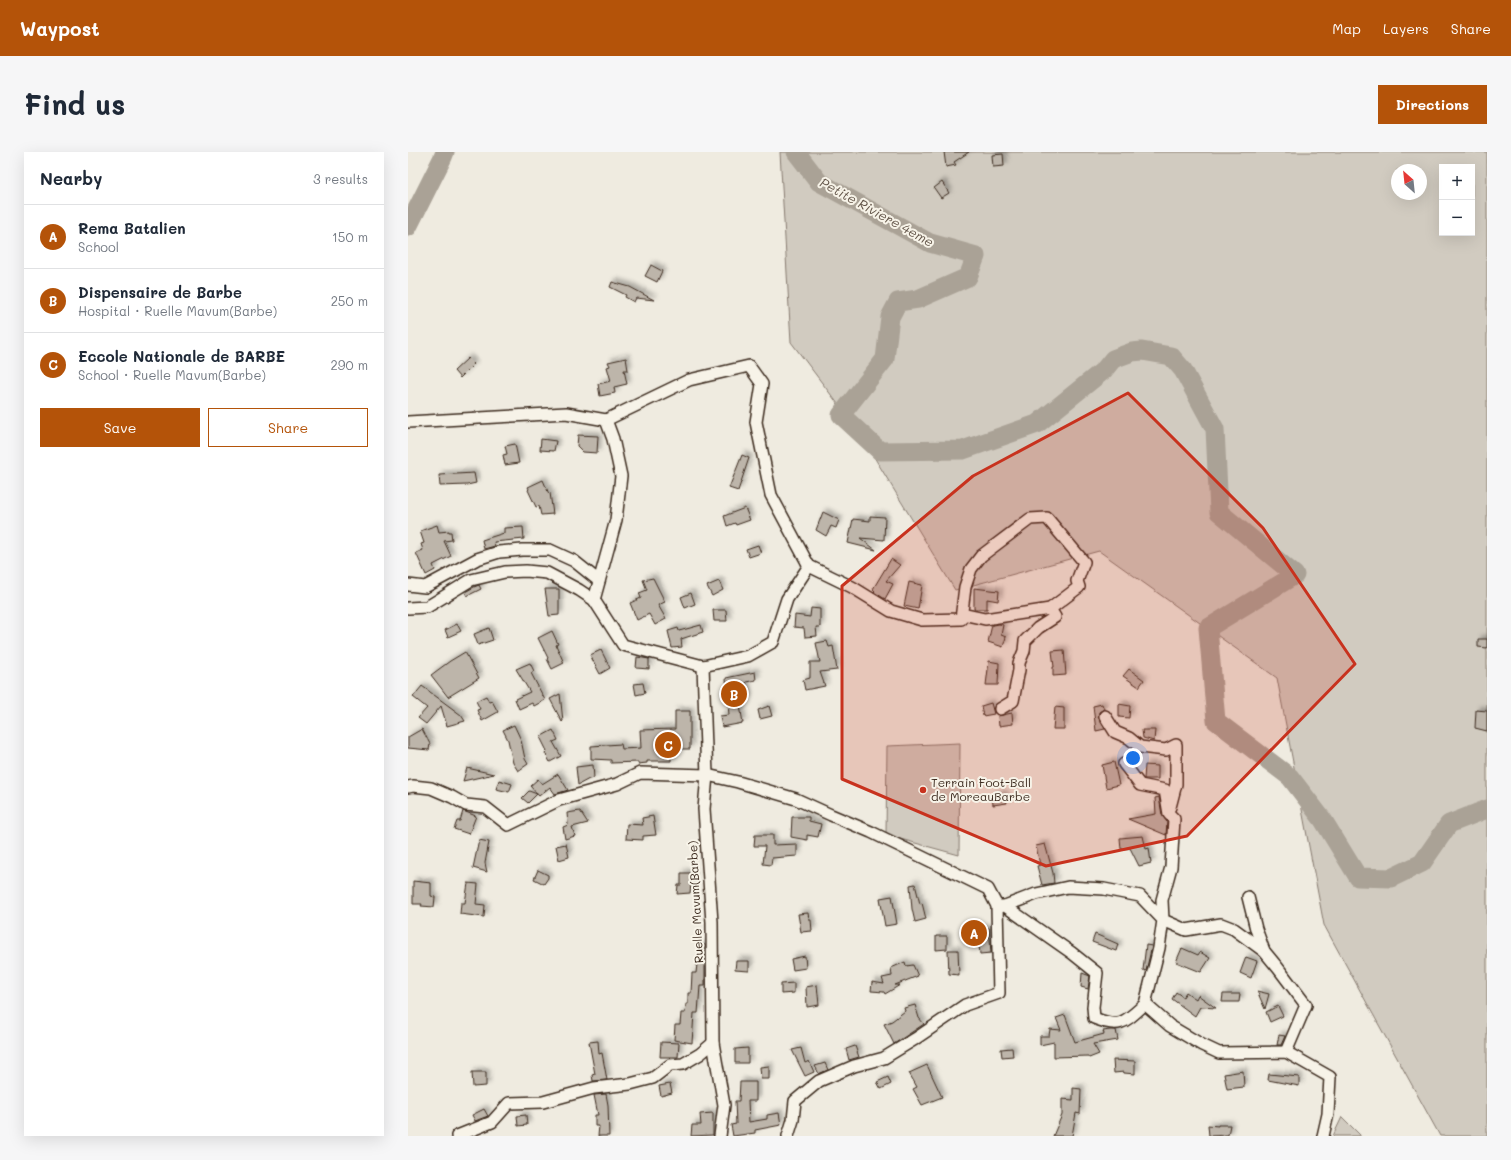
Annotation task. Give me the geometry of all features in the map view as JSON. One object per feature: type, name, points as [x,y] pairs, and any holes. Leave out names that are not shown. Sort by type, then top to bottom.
[{"type":"street","points":[[408,422],[566,413],[606,420],[689,380],[749,366],[762,384],[756,422],[771,495],[809,566],[852,587],[891,611],[922,620],[961,619],[965,588],[971,569],[981,556],[1030,519],[1047,518],[1084,562],[1077,581],[1079,587],[1050,609],[985,619],[962,614]]},
{"type":"street","points":[[594,600],[616,520],[621,476],[613,439],[606,420]]},
{"type":"street","points":[[408,585],[425,587],[477,560],[499,552],[522,550],[550,550],[574,561],[599,581]]},
{"type":"street","points":[[408,608],[427,607],[471,580],[505,572],[526,571],[547,573],[594,600],[623,645],[703,666],[748,656],[773,642],[786,599],[809,566]]},
{"type":"street","points":[[1000,709],[1013,701],[1019,670],[1019,662],[1024,651],[1025,642],[1038,628],[1055,617],[1050,609]]},
{"type":"street","name":"Ruelle Mavum(Barbe)","points":[[703,666],[706,775],[704,810],[712,922],[713,1043],[724,1105],[720,1136]]},
{"type":"street","points":[[1105,716],[1115,732],[1129,738],[1140,747],[1166,750],[1176,745],[1176,784],[1169,814]]},
{"type":"street","points":[[408,787],[413,786],[431,788],[452,797],[466,806],[485,807],[508,825],[559,800],[617,784],[640,773],[706,775],[738,782],[796,799],[871,832],[988,889],[1001,906],[1072,953],[1097,973],[1093,1007],[1094,1018],[1108,1024],[1126,1022],[1145,1004],[1159,948],[1163,920],[1162,900],[1171,868],[1174,819],[1169,814],[1165,790],[1140,785],[1124,764]]},
{"type":"street","points":[[1001,906],[1036,894],[1060,888],[1104,889],[1140,896],[1163,920],[1186,930],[1221,924],[1234,929],[1264,951],[1306,1005],[1286,1052]]},
{"type":"street","points":[[1248,897],[1256,929],[1264,951]]},
{"type":"street","points":[[788,1136],[793,1120],[795,1102],[819,1081],[854,1066],[884,1058],[965,1005],[999,993],[1001,906]]},
{"type":"street","points":[[1145,1004],[1170,1026],[1202,1046],[1219,1053],[1286,1052],[1330,1077],[1328,1114],[1323,1136]]},
{"type":"street","points":[[457,1136],[492,1122],[509,1103],[543,1102],[594,1088],[630,1084],[653,1078],[670,1065],[683,1064],[700,1054],[713,1043]]},
{"type":"highlighted area","points":[[1128,393],[1263,528],[1355,664],[1187,836],[1046,866],[842,779],[842,586],[973,476]]},
{"type":"shaded area","points":[[780,152],[1487,152],[1487,1136],[1440,1136],[1324,925],[1277,678],[1099,551],[955,590],[857,429],[791,342]]},
{"type":"shaded area","name":"Terrain Foot-Ball de MoreauBarbe","points":[[960,743],[959,855],[886,835],[887,746]]},
{"type":"shaded area","points":[[1342,1117],[1360,1135],[1360,1136],[1333,1136]]},
{"type":"building","points":[[944,152],[969,152],[954,162],[956,165],[946,167]]},
{"type":"building","points":[[1003,154],[1004,166],[993,167],[992,155]]},
{"type":"building","points":[[942,182],[949,193],[941,198],[934,188]]},
{"type":"building","points":[[651,265],[662,271],[657,282],[645,276]]},
{"type":"building","points":[[612,282],[630,287],[654,300],[636,298],[634,302],[625,297],[626,295],[610,287]]},
{"type":"building","points":[[468,358],[474,364],[460,378],[454,371]]},
{"type":"building","points":[[626,358],[628,370],[624,370],[627,384],[614,387],[615,393],[600,396],[598,384],[611,381],[607,367],[610,366],[608,362]]},
{"type":"building","points":[[578,435],[598,436],[597,453],[583,452],[577,446]]},
{"type":"building","points":[[541,439],[556,441],[554,451],[540,450]]},
{"type":"building","points":[[515,444],[519,463],[505,465],[503,455],[507,454],[505,446]]},
{"type":"building","points":[[742,455],[749,458],[738,491],[729,488]]},
{"type":"building","points":[[474,473],[476,483],[467,485],[440,486],[439,475]]},
{"type":"building","points":[[543,480],[549,494],[550,493],[553,514],[541,515],[539,506],[536,507],[528,490],[528,487]]},
{"type":"building","points":[[745,508],[750,520],[736,525],[735,523],[727,526],[724,516]]},
{"type":"building","points":[[823,512],[839,520],[836,528],[831,526],[826,536],[816,530]]},
{"type":"building","points":[[870,516],[885,517],[884,540],[860,538],[876,550],[848,543],[853,519],[870,521]]},
{"type":"building","points":[[437,525],[439,532],[451,532],[452,540],[444,541],[451,556],[433,565],[435,570],[426,575],[416,553],[423,550],[421,544],[424,543],[420,531]]},
{"type":"building","points":[[523,527],[524,539],[494,542],[495,546],[484,549],[482,540],[504,533],[504,528]]},
{"type":"building","points":[[758,545],[761,553],[749,557],[746,549]]},
{"type":"building","points":[[891,559],[900,565],[886,581],[893,584],[885,599],[874,592],[875,591],[873,589]]},
{"type":"building","points":[[653,578],[665,602],[658,605],[666,619],[655,625],[649,614],[637,620],[630,603],[641,598],[639,593],[647,590],[643,580]]},
{"type":"building","points":[[719,581],[723,590],[712,596],[707,586]]},
{"type":"building","points":[[909,582],[922,585],[918,609],[904,606]]},
{"type":"building","points":[[479,585],[481,589],[467,596],[465,592]]},
{"type":"building","points":[[974,588],[999,591],[998,601],[987,599],[987,609],[974,609]]},
{"type":"building","points":[[545,589],[559,589],[559,615],[549,616]]},
{"type":"building","points":[[691,593],[695,604],[685,608],[681,597]]},
{"type":"building","points":[[811,608],[820,609],[820,627],[816,627],[817,636],[805,637],[804,628],[794,627],[795,615],[810,617]]},
{"type":"building","points":[[713,610],[726,610],[727,621],[714,621]]},
{"type":"building","points":[[457,624],[461,631],[448,637],[445,630]]},
{"type":"building","points":[[701,625],[703,632],[681,639],[682,647],[672,648],[668,631],[678,628],[679,631]]},
{"type":"building","points":[[992,625],[1003,625],[1001,635],[1006,637],[1003,647],[988,642]]},
{"type":"building","points":[[489,628],[493,640],[478,645],[474,634]]},
{"type":"building","points":[[552,631],[564,663],[552,669],[538,638]]},
{"type":"building","points":[[1478,639],[1487,639],[1487,648],[1478,647]]},
{"type":"building","points":[[827,641],[829,647],[833,646],[837,670],[820,672],[825,686],[805,690],[803,680],[810,678],[810,662],[820,662],[816,643]]},
{"type":"building","points":[[601,650],[610,668],[600,674],[590,655]]},
{"type":"building","points":[[1064,650],[1066,675],[1053,676],[1054,667],[1052,651]]},
{"type":"building","points":[[465,652],[479,678],[448,697],[431,675]]},
{"type":"building","points":[[637,657],[649,659],[649,669],[636,668]]},
{"type":"building","points":[[989,661],[999,663],[998,685],[986,685]]},
{"type":"building","points":[[530,663],[534,671],[531,673],[545,700],[534,706],[532,703],[519,709],[515,699],[530,692],[516,669]]},
{"type":"building","points":[[1129,669],[1144,680],[1139,687],[1123,676]]},
{"type":"building","points":[[755,672],[756,680],[746,682],[748,699],[739,700],[743,723],[722,727],[720,716],[729,715],[726,678]]},
{"type":"building","points":[[643,683],[645,693],[636,695],[634,684]]},
{"type":"building","points":[[422,686],[461,715],[465,721],[447,726],[441,706],[426,724],[418,718],[427,708],[413,697]]},
{"type":"building","points":[[560,694],[563,721],[562,722],[550,699]]},
{"type":"building","points":[[486,696],[489,702],[492,701],[498,712],[482,721],[477,710],[480,709],[476,701]]},
{"type":"building","points":[[991,703],[994,714],[983,716],[981,706]]},
{"type":"building","points":[[1102,704],[1104,709],[1099,712],[1098,717],[1105,729],[1096,731],[1093,706]]},
{"type":"building","points":[[1119,704],[1130,706],[1129,718],[1119,717]]},
{"type":"building","points":[[769,706],[772,716],[760,719],[758,710]]},
{"type":"building","points":[[1055,707],[1064,708],[1064,729],[1053,729]]},
{"type":"building","points":[[1476,710],[1487,711],[1487,731],[1475,728]]},
{"type":"building","points":[[675,711],[690,711],[690,749],[671,749],[671,761],[647,761],[647,763],[638,764],[638,762],[611,763],[611,760],[591,759],[591,746],[621,744],[622,749],[641,748],[640,730],[675,729]]},
{"type":"building","points":[[1012,713],[1013,724],[999,726],[998,716]]},
{"type":"building","points":[[514,725],[521,740],[525,759],[528,764],[518,771],[513,763],[508,740],[503,730]]},
{"type":"building","points":[[422,729],[430,744],[429,750],[408,748],[408,737]]},
{"type":"building","points":[[553,730],[558,740],[553,742],[561,756],[550,762],[545,753],[547,751],[540,737]]},
{"type":"building","points":[[1142,730],[1155,730],[1154,741],[1143,738]]},
{"type":"building","points":[[1114,762],[1119,785],[1106,788],[1102,765]]},
{"type":"building","points":[[593,765],[594,778],[578,785],[576,767]]},
{"type":"building","points":[[1145,765],[1158,766],[1158,779],[1144,779]]},
{"type":"building","points":[[467,768],[494,774],[463,781]]},
{"type":"building","points":[[558,774],[568,790],[555,794],[550,787],[539,796],[530,786],[538,779],[542,784]]},
{"type":"building","points":[[499,780],[512,784],[509,792],[496,789]]},
{"type":"building","points":[[529,791],[537,794],[528,803],[522,798]]},
{"type":"building","points":[[1004,794],[1007,803],[993,805],[992,795]]},
{"type":"building","points":[[1159,797],[1162,815],[1167,822],[1166,835],[1128,819],[1156,814],[1155,798]]},
{"type":"building","points":[[463,811],[476,816],[469,834],[454,829],[457,821],[460,821]]},
{"type":"building","points":[[580,811],[588,823],[572,827],[575,836],[565,839],[563,827],[568,825],[567,813]]},
{"type":"building","points":[[653,816],[656,835],[643,836],[643,840],[626,839],[627,824],[643,825],[642,818]]},
{"type":"building","points":[[792,817],[809,817],[809,821],[821,824],[818,837],[807,835],[807,840],[791,837]]},
{"type":"building","points":[[755,835],[773,835],[773,845],[797,844],[797,856],[772,858],[771,865],[763,864],[765,846],[754,846]]},
{"type":"building","points":[[1143,836],[1146,849],[1149,848],[1151,863],[1139,866],[1130,848],[1121,849],[1120,838]]},
{"type":"building","points":[[479,840],[489,842],[485,863],[487,872],[473,868]]},
{"type":"building","points":[[566,844],[569,857],[559,860],[556,846]]},
{"type":"building","points":[[1045,844],[1053,873],[1054,883],[1042,885],[1037,866],[1040,865],[1036,846]]},
{"type":"building","points":[[538,870],[548,875],[548,878],[544,884],[534,879]]},
{"type":"building","points":[[681,873],[692,873],[690,893],[677,894],[678,885],[681,885]]},
{"type":"building","points":[[413,881],[431,883],[431,896],[435,897],[434,907],[421,906],[422,904],[413,904]]},
{"type":"building","points":[[468,883],[478,884],[476,904],[485,905],[484,917],[460,914],[461,903],[465,903]]},
{"type":"building","points":[[915,884],[920,904],[922,903],[926,919],[915,922],[912,909],[910,885]]},
{"type":"building","points":[[892,896],[897,924],[885,926],[880,898]]},
{"type":"building","points":[[808,913],[809,920],[811,920],[812,931],[801,932],[798,914]]},
{"type":"building","points":[[989,928],[991,953],[980,954],[977,930]]},
{"type":"building","points":[[1095,934],[1118,944],[1116,951],[1092,942]]},
{"type":"building","points":[[936,936],[947,936],[947,949],[936,950]]},
{"type":"building","points":[[699,945],[705,945],[705,986],[700,986],[698,1013],[694,1013],[692,1043],[674,1040],[675,1025],[680,1025],[681,1013],[685,1013],[686,1004],[688,1004],[688,993],[691,993],[692,973],[696,973]]},
{"type":"building","points":[[1146,945],[1152,946],[1146,971],[1143,970]]},
{"type":"building","points":[[1182,948],[1198,955],[1200,952],[1210,958],[1201,972],[1176,962]]},
{"type":"building","points":[[948,950],[958,950],[959,975],[949,974]]},
{"type":"building","points":[[805,956],[806,968],[793,970],[791,959]]},
{"type":"building","points":[[1246,957],[1257,961],[1251,978],[1240,973]]},
{"type":"building","points":[[736,961],[749,961],[749,971],[735,970]]},
{"type":"building","points":[[905,962],[906,966],[913,965],[918,976],[895,985],[900,985],[885,994],[884,992],[871,991],[872,982],[884,984],[882,978],[892,976],[891,968]]},
{"type":"building","points":[[1082,973],[1090,976],[1088,989],[1081,987]]},
{"type":"building","points":[[794,983],[794,993],[781,994],[781,984]]},
{"type":"building","points":[[817,985],[819,1005],[807,1007],[806,987]]},
{"type":"building","points":[[1257,991],[1269,994],[1265,1009]]},
{"type":"building","points":[[1176,992],[1183,997],[1186,992],[1196,999],[1198,995],[1216,1008],[1200,1007],[1195,1016],[1172,999]]},
{"type":"building","points":[[1223,994],[1240,994],[1239,1002],[1222,1002]]},
{"type":"building","points":[[915,1005],[919,1018],[924,1024],[894,1044],[884,1024],[892,1021],[905,1011],[904,1008]]},
{"type":"building","points":[[1278,1006],[1283,1016],[1270,1022],[1266,1012]]},
{"type":"building","points":[[1065,1015],[1075,1042],[1104,1034],[1103,1031],[1110,1030],[1116,1030],[1118,1040],[1093,1044],[1099,1054],[1089,1058],[1088,1056],[1054,1057],[1054,1042],[1040,1045],[1040,1036],[1049,1036],[1050,1029],[1061,1030],[1056,1018]]},
{"type":"building","points":[[1279,1035],[1285,1036],[1281,1045],[1277,1045]]},
{"type":"building","points":[[598,1041],[599,1054],[602,1053],[607,1080],[593,1081],[592,1075],[595,1074],[589,1042]]},
{"type":"building","points":[[661,1042],[679,1043],[678,1057],[660,1057]]},
{"type":"building","points":[[855,1046],[859,1057],[849,1060],[846,1049]]},
{"type":"building","points":[[748,1048],[748,1063],[735,1063],[735,1049]]},
{"type":"building","points":[[801,1048],[805,1063],[809,1061],[814,1072],[805,1076],[792,1050]]},
{"type":"building","points":[[1012,1048],[1013,1056],[1002,1057],[1001,1049]]},
{"type":"building","points":[[1113,1060],[1135,1061],[1135,1074],[1124,1072],[1114,1073]]},
{"type":"building","points":[[825,1063],[828,1070],[819,1074],[815,1066]]},
{"type":"building","points":[[927,1065],[942,1097],[922,1105],[913,1089],[917,1087],[909,1073]]},
{"type":"building","points":[[769,1066],[769,1079],[761,1079],[760,1067]]},
{"type":"building","points":[[1243,1071],[1244,1087],[1227,1089],[1224,1074]]},
{"type":"building","points":[[472,1072],[486,1072],[486,1086],[473,1087]]},
{"type":"building","points":[[1269,1074],[1299,1077],[1299,1086],[1268,1080]]},
{"type":"building","points":[[888,1077],[891,1084],[881,1089],[877,1082]]},
{"type":"building","points":[[740,1082],[756,1082],[756,1101],[748,1101],[749,1122],[767,1119],[767,1115],[779,1113],[781,1125],[755,1130],[755,1133],[733,1136],[731,1125],[736,1124],[735,1101],[739,1101]]},
{"type":"building","points":[[670,1084],[672,1093],[661,1096],[659,1086]]},
{"type":"building","points":[[1073,1088],[1081,1089],[1080,1114],[1076,1113],[1072,1136],[1053,1136],[1062,1115],[1062,1099],[1073,1100]]},
{"type":"building","points":[[606,1094],[608,1105],[609,1136],[598,1136],[599,1126],[595,1126],[595,1115],[598,1115],[594,1095]]},
{"type":"building","points":[[484,1109],[488,1116],[475,1121],[472,1115]]},
{"type":"building","points":[[713,1113],[713,1135],[691,1136],[692,1125],[701,1125],[700,1114]]},
{"type":"building","points":[[526,1115],[527,1125],[518,1126],[517,1116]]},
{"type":"building","points":[[1208,1125],[1230,1125],[1228,1135],[1209,1136]]},
{"type":"waterway","points":[[408,227],[445,152]]},
{"type":"waterway","name":"Petite Riviere 4eme","points":[[796,152],[819,182],[930,243],[976,256],[968,277],[918,299],[898,302],[890,317],[885,359],[841,415],[880,451],[963,450],[1037,424],[1104,370],[1113,359],[1132,352],[1142,351],[1171,356],[1183,370],[1215,429],[1219,512],[1295,575],[1208,628],[1216,721],[1290,777],[1323,820],[1358,877],[1391,878],[1422,863],[1449,824],[1487,809]]},
{"type":"place","name":"Dispensaire de Barbe","points":[[734,694]]},
{"type":"place","name":"Eccole Nationale de BARBE","points":[[668,745]]},
{"type":"place","name":"Terrain Foot-Ball de MoreauBarbe","points":[[923,790]]},
{"type":"place","name":"Rema Batalien","points":[[974,933]]}]
